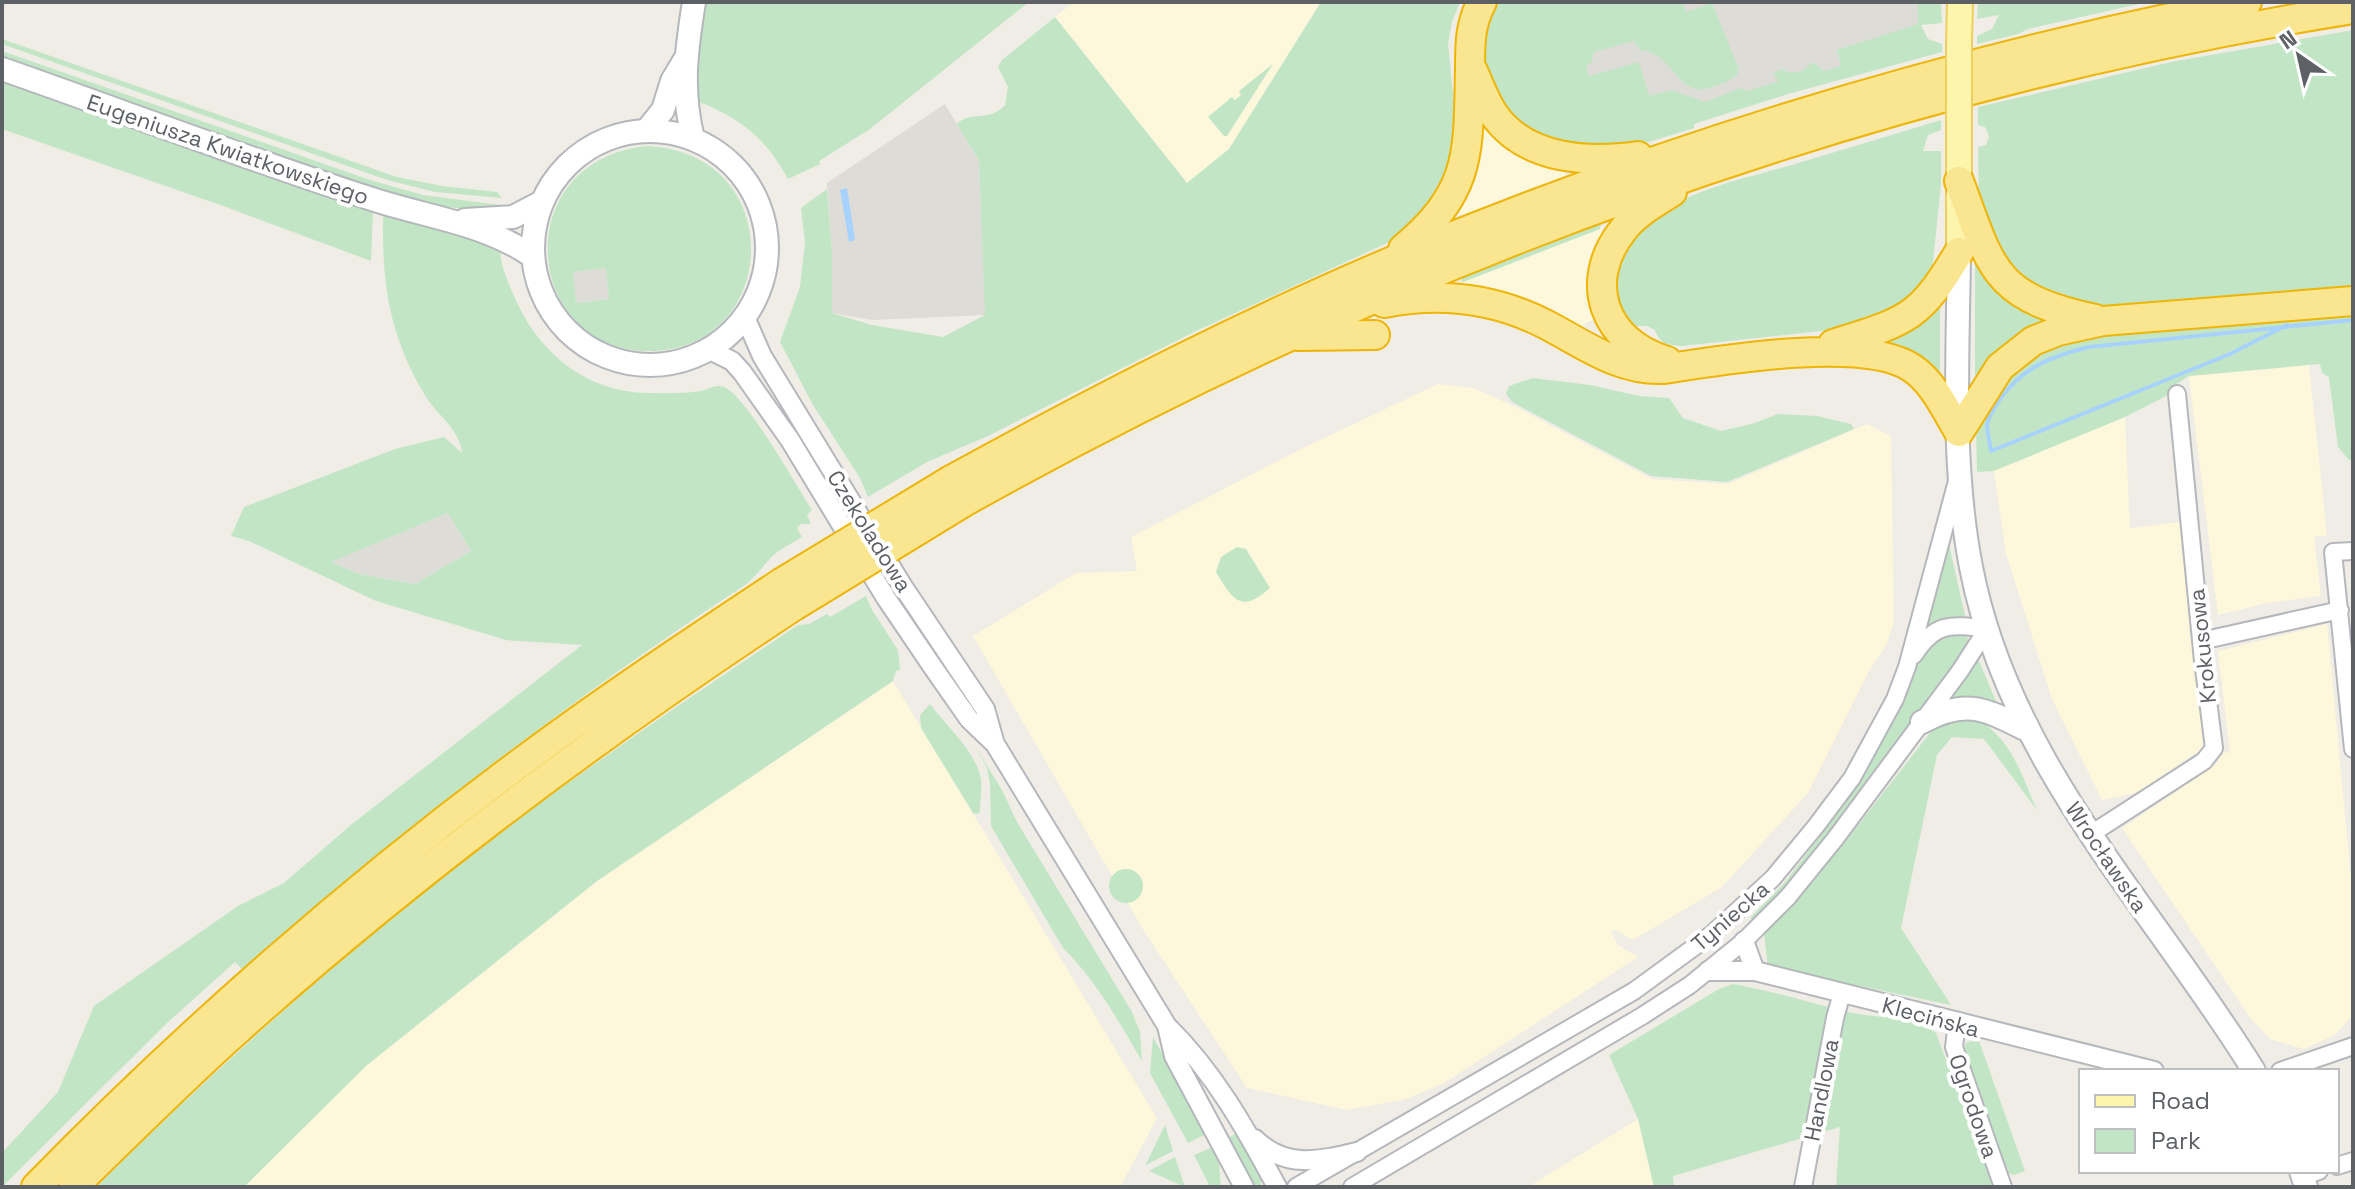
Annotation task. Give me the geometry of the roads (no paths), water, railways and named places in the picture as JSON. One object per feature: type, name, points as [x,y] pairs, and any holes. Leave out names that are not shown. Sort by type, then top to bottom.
[{"type":"highway","points":[[1384,265],[1424,230],[1451,195],[1469,145],[1470,36],[1482,2]]},
{"type":"highway","points":[[36,1187],[165,1062],[371,880],[526,758],[657,665],[787,594],[1202,348],[1384,265],[1498,219],[1694,147],[1822,106],[1977,63],[2247,2]]},
{"type":"highway","points":[[958,491],[1400,286],[1552,225],[1725,165],[1845,126],[2025,77],[2208,36],[2353,9]]},
{"type":"highway","points":[[1470,66],[1494,115],[1512,133],[1536,148],[1566,157],[1592,160],[1694,147]]},
{"type":"highway","points":[[1692,365],[1663,361],[1631,345],[1620,335],[1604,303],[1604,275],[1613,246],[1630,222],[1671,192],[1725,165]]},
{"type":"highway","points":[[1959,181],[1983,248],[2003,278],[2021,294],[2046,307],[2103,321]]},
{"type":"highway","points":[[1811,352],[1890,326],[1912,314],[1927,301],[1959,252]]},
{"type":"highway","points":[[1321,321],[1389,302],[1463,298],[1525,314],[1593,352],[1626,364],[1659,369],[1811,352],[1875,354],[1905,364],[1930,385],[1959,432],[1991,379],[2021,348],[2058,331],[2103,321],[2353,301]]},
{"type":"highway","points":[[1286,337],[1375,335]]},
{"type":"highway","points":[[73,1187],[234,1032],[391,898],[555,770],[670,687],[787,594]]},
{"type":"main road","points":[[693,139],[687,110],[684,61],[694,2]]},
{"type":"main road","points":[[1959,252],[1960,2]]},
{"type":"main road","points":[[646,131],[663,110],[672,81],[684,61]]},
{"type":"main road","name":"Eugeniusza Kwiatkowskiego","points":[[2,69],[372,199],[456,221],[506,239],[532,256]]},
{"type":"main road","points":[[646,131],[693,139],[719,153],[741,174],[759,206],[766,239],[765,270],[755,301],[725,339],[710,350],[683,361],[647,366],[609,359],[569,334],[540,291],[532,256],[532,236],[540,203],[555,180],[585,150],[619,135],[646,131]]},
{"type":"main road","name":"Eugeniusza Kwiatkowskiego","points":[[456,221],[513,217],[540,203]]},
{"type":"main road","name":"Wrocławska","points":[[1959,252],[1960,471],[1970,564],[2003,678],[2027,730],[2091,834],[2253,1069]]},
{"type":"main road","points":[[1922,722],[1956,707],[1970,708],[2027,730]]},
{"type":"street","name":"Czekoladowa","points":[[745,317],[762,356],[902,585],[985,709],[995,744]]},
{"type":"street","name":"Czekoladowa","points":[[710,350],[732,361],[790,440],[886,598],[969,719],[995,744],[1167,1026],[1193,1051],[1248,1132],[1277,1187]]},
{"type":"street","name":"Krokusowa","points":[[2091,834],[2204,761],[2214,748],[2177,394]]},
{"type":"street","name":"Tyniecka","points":[[1296,1187],[1634,991],[1737,914],[1773,878],[1852,778],[1883,726],[1907,667],[1960,471]]},
{"type":"street","points":[[2353,551],[2333,552],[2353,749]]},
{"type":"street","points":[[2201,641],[2340,610]]},
{"type":"street","points":[[1907,667],[1924,639],[1932,633],[1954,625],[1987,629]]},
{"type":"street","name":"Tyniecka","points":[[1352,1187],[1667,1001],[1744,941],[1812,869],[1969,658],[1987,629]]},
{"type":"street","points":[[1744,941],[1755,971]]},
{"type":"street","name":"Klecińska","points":[[1708,971],[1755,971],[2146,1069]]},
{"type":"street","name":"Handlowa","points":[[1803,1187],[1824,1070],[1842,993]]},
{"type":"street","name":"Ogrodowa","points":[[1957,1023],[1954,1047],[2003,1187]]},
{"type":"street","name":"Czekoladowa","points":[[1167,1026],[1174,1056],[1244,1187]]},
{"type":"street","points":[[2286,1069],[2353,1046]]},
{"type":"street","points":[[1248,1132],[1274,1154],[1295,1161],[1322,1160],[1357,1152]]},
{"type":"street","points":[[1221,1147],[1228,1187]]},
{"type":"water","points":[[847,188],[855,240],[849,242],[840,190]]},
{"type":"waterway","points":[[2287,325],[2230,354],[1991,451],[1987,423],[2000,399],[2029,371],[2063,354],[2089,347],[2353,320]]}]
